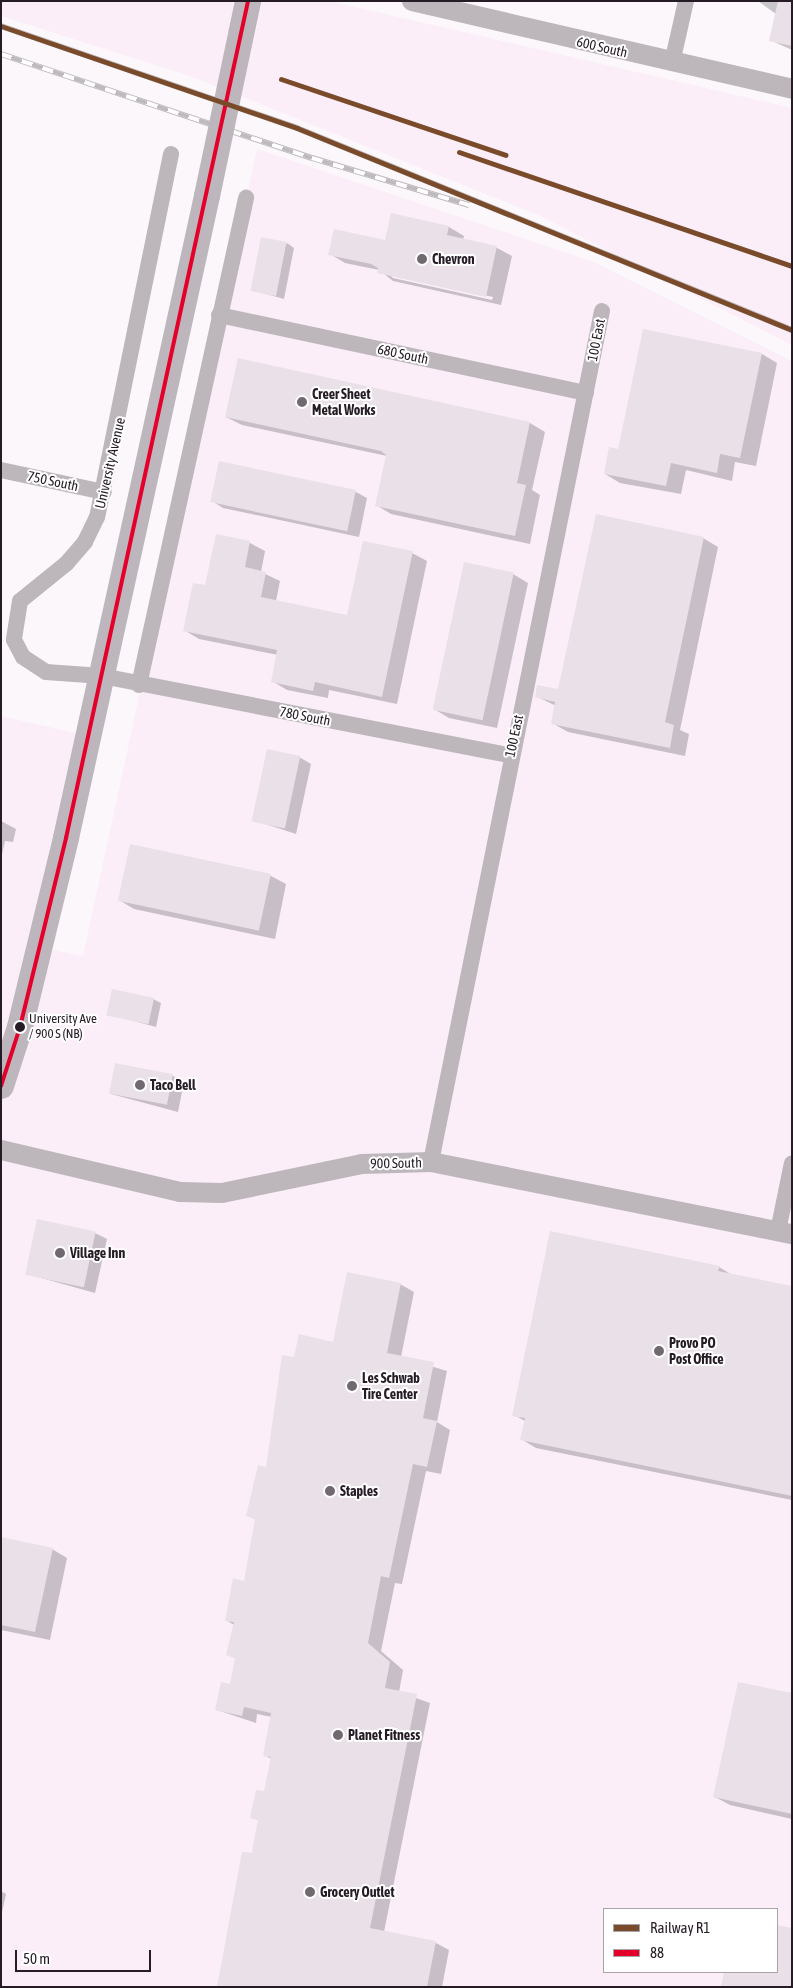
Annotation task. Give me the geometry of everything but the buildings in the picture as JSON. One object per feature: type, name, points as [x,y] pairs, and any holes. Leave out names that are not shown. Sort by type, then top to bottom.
[{"type":"highway","points":[[1,1086],[20,1027],[102,676],[248,1]]},
{"type":"street","name":"600 South","points":[[412,1],[792,90]]},
{"type":"street","points":[[672,63],[686,1]]},
{"type":"street","name":"University Avenue","points":[[102,676],[46,672],[23,657],[14,640],[20,601],[68,563],[85,542],[104,492],[172,154]]},
{"type":"street","points":[[139,685],[246,198]]},
{"type":"street","name":"100 East","points":[[431,1162],[509,755],[602,311]]},
{"type":"street","name":"680 South","points":[[219,315],[586,393]]},
{"type":"street","name":"750 South","points":[[1,470],[104,492]]},
{"type":"street","name":"780 South","points":[[102,676],[139,685],[509,755]]},
{"type":"street","name":"900 South","points":[[1,1150],[189,1192],[222,1193],[362,1164],[431,1162],[785,1233]]},
{"type":"street","points":[[785,1233],[792,1163]]},
{"type":"shaded area","points":[[1,1],[329,1],[792,108],[792,345],[538,215],[190,76],[1,16]]},
{"type":"shaded area","points":[[257,149],[594,262],[792,361],[792,1987],[1,1987],[1,716],[88,736],[43,948],[83,956]]},
{"type":"railway","points":[[1,26],[297,128],[792,330]]},
{"type":"railway","points":[[1,54],[312,158],[469,205]]},
{"type":"rail line","name":"R1","points":[[1,26],[297,128],[792,330]]},
{"type":"rail line","name":"R1","points":[[281,79],[506,155]]},
{"type":"rail line","name":"R1","points":[[459,152],[792,266]]},
{"type":"transit line","name":"88","points":[[1,1086],[20,1027],[66,838],[248,1]]},
{"type":"place","name":"Chevron","points":[[422,259]]},
{"type":"place","name":"Creer Sheet Metal Works","points":[[302,402]]},
{"type":"place","name":"University Ave / 900 S (NB)","points":[[20,1027]]},
{"type":"place","name":"Taco Bell","points":[[140,1085]]},
{"type":"place","name":"Village Inn","points":[[60,1253]]},
{"type":"place","name":"Provo PO Post Office","points":[[659,1351]]},
{"type":"place","name":"Les Schwab Tire Center","points":[[352,1386]]},
{"type":"place","name":"Staples","points":[[330,1491]]},
{"type":"place","name":"Planet Fitness","points":[[338,1735]]},
{"type":"place","name":"Grocery Outlet","points":[[310,1892]]}]
